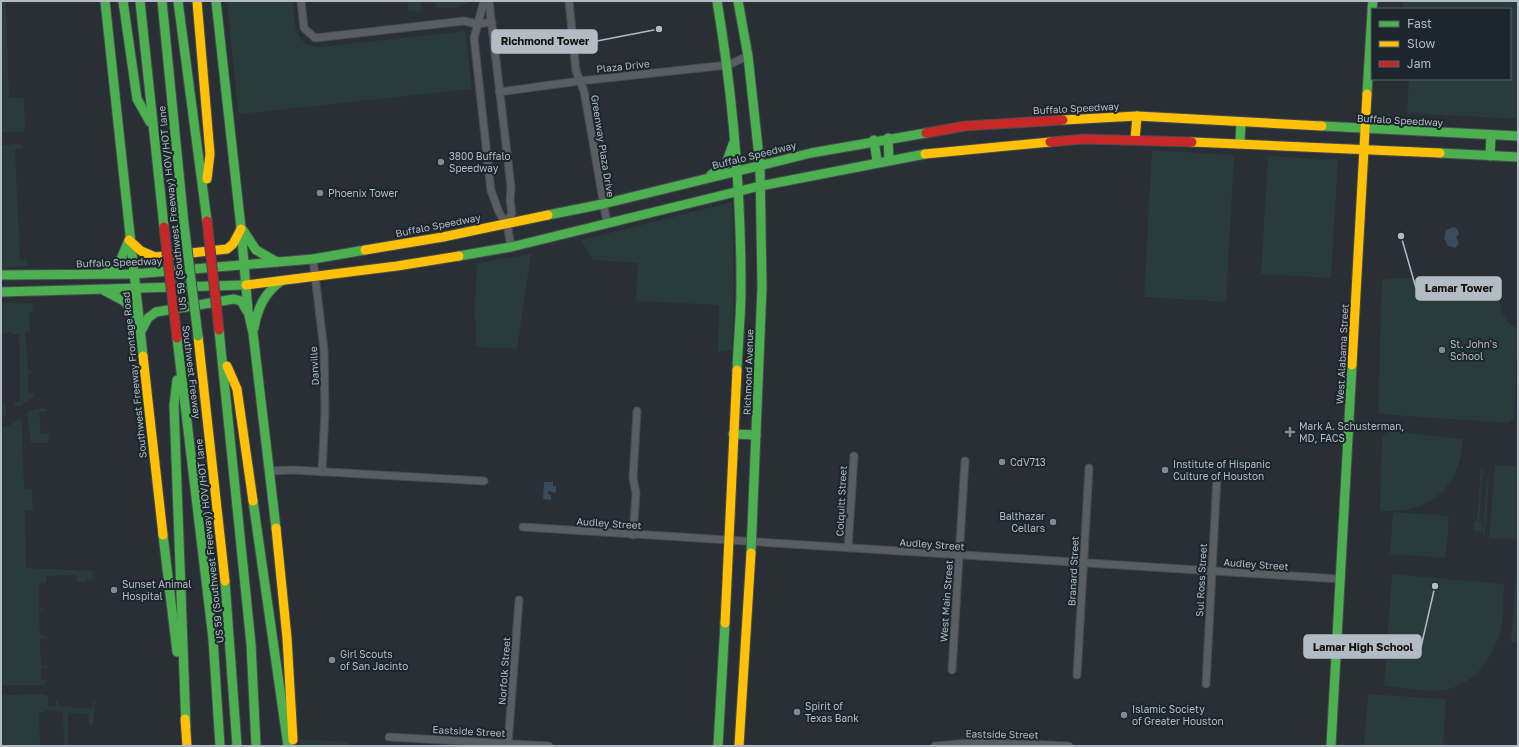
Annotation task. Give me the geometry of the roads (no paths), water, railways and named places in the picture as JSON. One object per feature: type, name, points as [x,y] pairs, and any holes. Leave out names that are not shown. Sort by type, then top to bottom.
[{"type":"main road","name":"Southwest Freeway Frontage Road","points":[[105,1],[129,240],[187,746]]},
{"type":"main road","points":[[123,1],[137,99],[153,128]]},
{"type":"main road","name":"Southwest Freeway","points":[[140,1],[164,227],[213,639],[220,746]]},
{"type":"main road","name":"US 59 (Southwest Freeway) HOV/HOT lane","points":[[161,1],[184,224],[224,572],[235,692],[237,746]]},
{"type":"main road","points":[[178,1],[204,195],[222,355],[251,644],[256,746]]},
{"type":"main road","points":[[197,1],[210,154],[204,195]]},
{"type":"main road","points":[[216,1],[241,228],[248,311],[253,332],[289,655],[293,746]]},
{"type":"main road","name":"Richmond Avenue","points":[[717,1],[728,65],[738,171],[741,289],[733,434],[730,541],[718,746]]},
{"type":"main road","name":"Richmond Avenue","points":[[738,1],[748,56],[760,166],[761,354],[739,746]]},
{"type":"main road","name":"West Alabama Street","points":[[1331,746],[1371,29]]},
{"type":"main road","points":[[1135,139],[1137,112]]},
{"type":"main road","name":"Buffalo Speedway","points":[[1,275],[134,274],[280,263],[313,259],[443,237],[602,204],[811,153],[874,140],[965,126],[1137,112],[1241,122],[1518,136]]},
{"type":"main road","points":[[1240,143],[1241,122]]},
{"type":"main road","points":[[1490,156],[1492,135]]},
{"type":"main road","points":[[707,178],[726,164],[735,138]]},
{"type":"main road","points":[[888,138],[888,159]]},
{"type":"main road","points":[[1,292],[246,285],[397,266],[511,246],[760,186],[877,161],[919,154],[1024,143],[1084,139],[1135,139],[1518,157]]},
{"type":"main road","points":[[874,140],[877,161]]},
{"type":"main road","points":[[103,274],[119,264],[129,240],[141,251],[155,257],[227,249],[233,244],[241,228]]},
{"type":"main road","points":[[241,228],[252,248],[258,253],[280,263]]},
{"type":"main road","points":[[253,332],[258,304],[269,290],[281,281]]},
{"type":"main road","points":[[101,289],[131,306],[140,326],[156,312],[234,299],[241,301],[248,311]]},
{"type":"main road","points":[[222,355],[237,388],[288,746]]},
{"type":"main road","points":[[180,360],[174,405],[186,727]]},
{"type":"main road","points":[[733,434],[756,435]]},
{"type":"street","points":[[301,1],[304,28],[315,38],[464,21],[477,24],[492,22]]},
{"type":"street","points":[[484,1],[484,8],[477,24],[474,38],[491,191],[497,203],[499,215],[507,223],[511,246]]},
{"type":"street","points":[[489,1],[511,187],[510,200],[512,213],[507,223]]},
{"type":"street","name":"Greenway Plaza Drive","points":[[569,1],[576,71],[584,91],[602,204],[607,223]]},
{"type":"street","name":"Plaza Drive","points":[[499,92],[580,81],[728,65],[748,56]]},
{"type":"street","name":"Danville","points":[[313,259],[324,350],[325,412],[322,472]]},
{"type":"street","points":[[633,535],[636,493],[633,478],[637,411]]},
{"type":"street","name":"Colquitt Street","points":[[848,548],[854,456]]},
{"type":"street","name":"West Main Street","points":[[952,670],[965,461]]},
{"type":"street","name":"Branard Street","points":[[1077,675],[1089,468]]},
{"type":"street","points":[[269,472],[322,472],[484,481]]},
{"type":"street","name":"Sul Ross Street","points":[[1206,684],[1217,477]]},
{"type":"street","name":"Audley Street","points":[[523,527],[1340,580]]},
{"type":"street","name":"Norfolk Street","points":[[508,744],[519,600]]},
{"type":"street","name":"Eastside Street","points":[[388,737],[475,744],[549,746]]},
{"type":"street","name":"Eastside Street","points":[[935,746],[981,742],[1069,746]]},
{"type":"water","points":[[1454,227],[1458,230],[1459,234],[1456,237],[1459,243],[1456,248],[1448,246],[1444,238],[1446,230]]},
{"type":"water","points":[[544,482],[553,482],[553,486],[556,486],[556,493],[548,491],[548,494],[551,495],[551,500],[543,499]]},
{"type":"place","name":"Richmond Tower","points":[[659,29]]},
{"type":"place","name":"3800 Buffalo Speedway","points":[[441,162]]},
{"type":"place","name":"Phoenix Tower","points":[[320,193]]},
{"type":"place","name":"Lamar Tower","points":[[1401,236]]},
{"type":"place","name":"St. John's School","points":[[1442,350]]},
{"type":"place","name":"Mark A. Schusterman, MD, FACS","points":[[1290,432]]},
{"type":"place","name":"CdV713","points":[[1002,462]]},
{"type":"place","name":"Institute of Hispanic Culture of Houston","points":[[1165,470]]},
{"type":"place","name":"Balthazar Cellars","points":[[1053,522]]},
{"type":"place","name":"Lamar High School","points":[[1435,586]]},
{"type":"place","name":"Sunset Animal Hospital","points":[[114,590]]},
{"type":"place","name":"Girl Scouts of San Jacinto","points":[[332,660]]},
{"type":"place","name":"Spirit of Texas Bank","points":[[797,712]]},
{"type":"place","name":"Islamic Society of Greater Houston","points":[[1124,715]]}]
